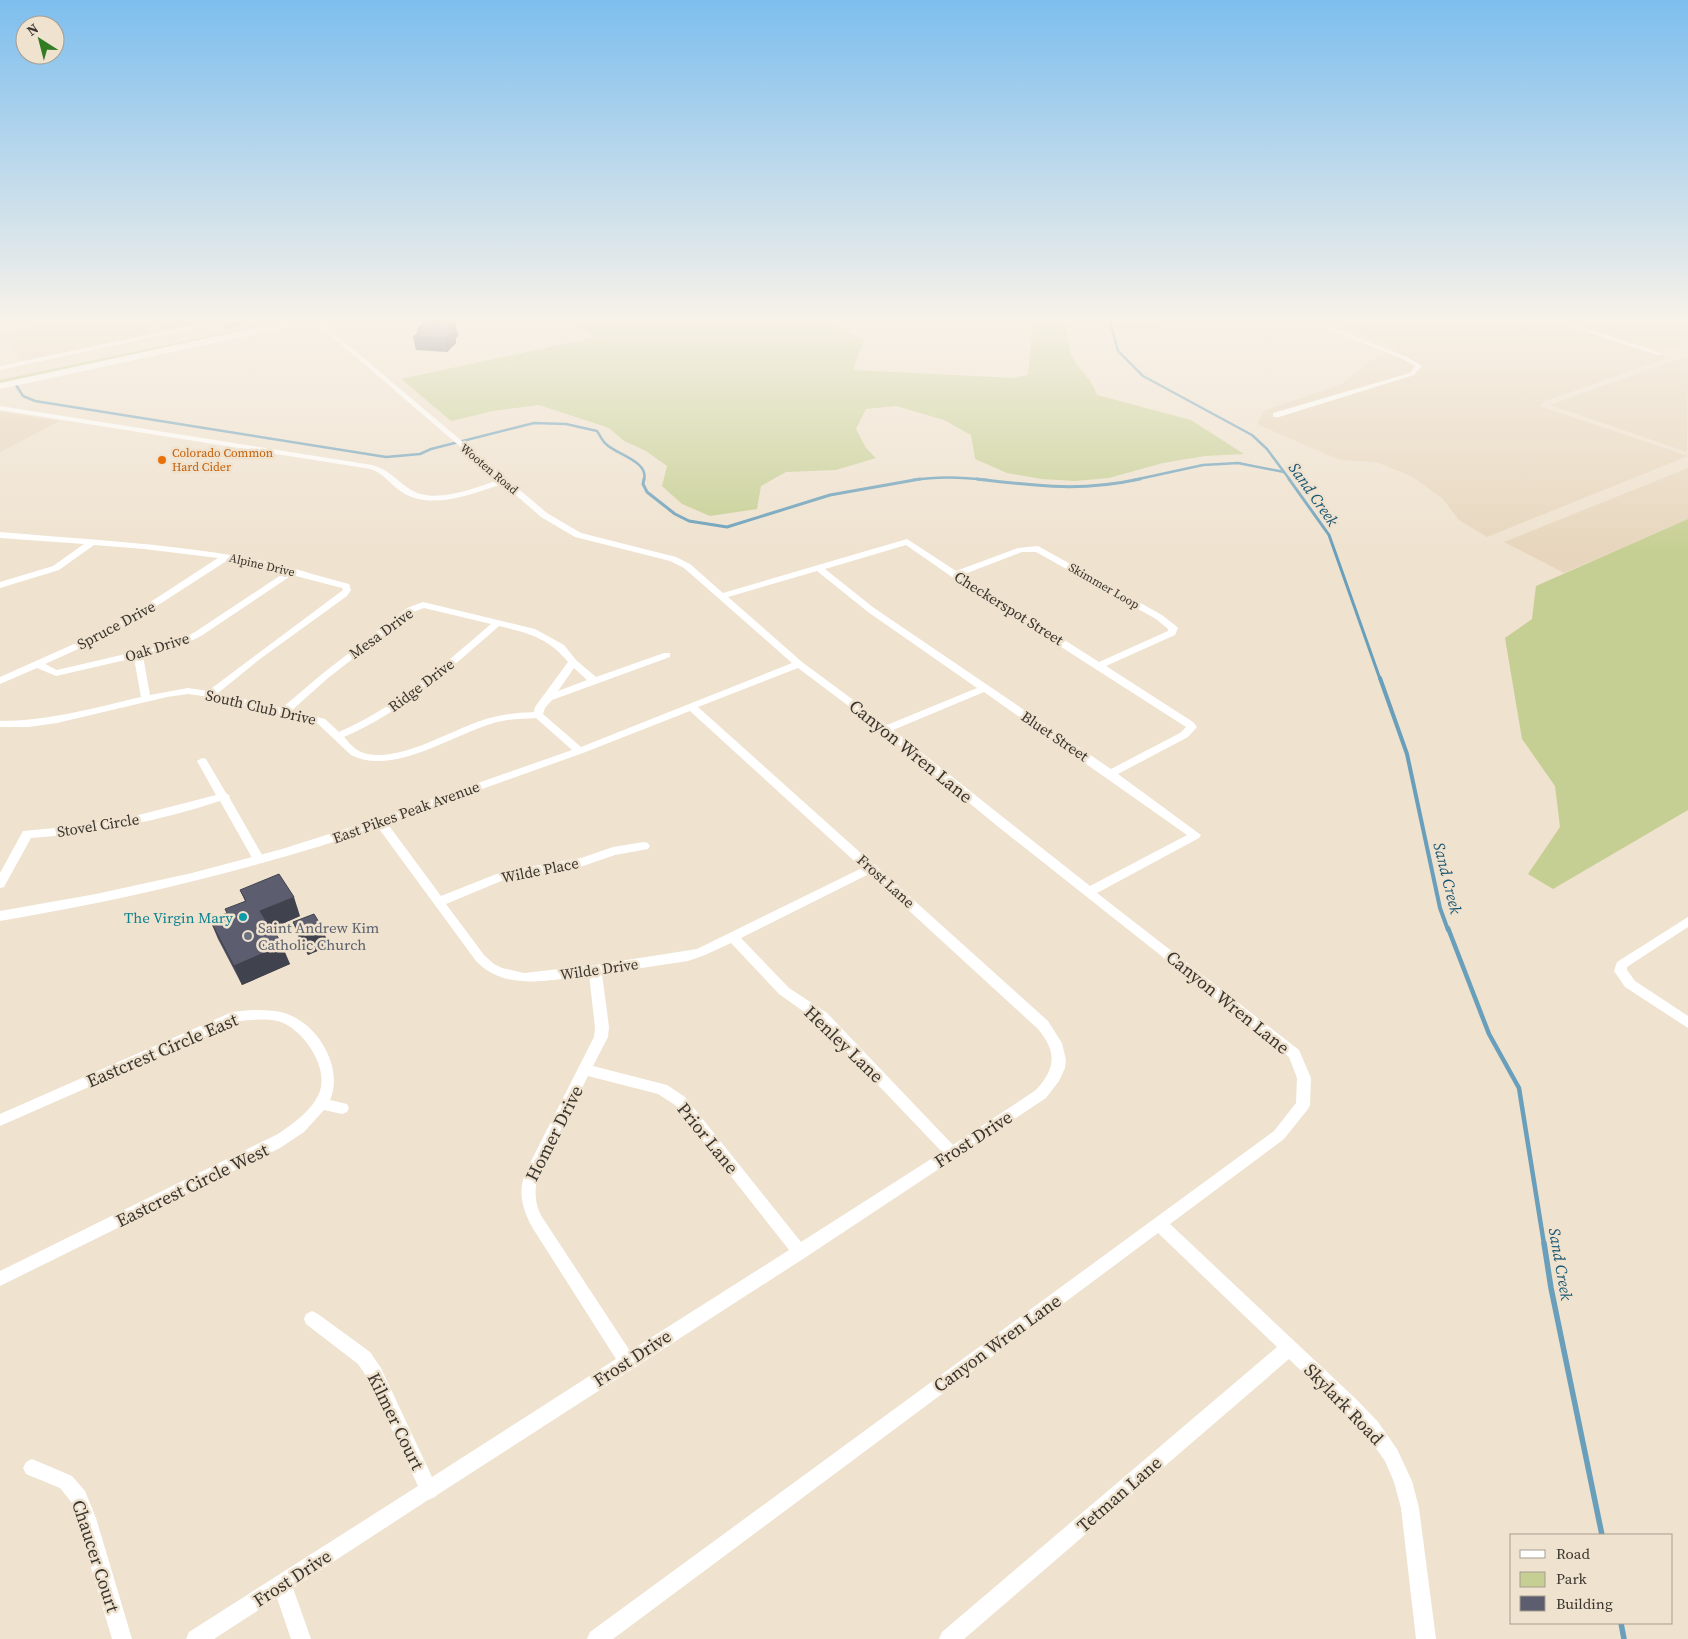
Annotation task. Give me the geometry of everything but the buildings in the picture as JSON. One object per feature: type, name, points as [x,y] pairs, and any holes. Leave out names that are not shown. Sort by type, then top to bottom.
[{"type":"street","name":"Wooten Road","points":[[406,397],[526,499]]},
{"type":"street","points":[[1276,415],[1334,397]]},
{"type":"street","points":[[0,408],[372,466],[385,471],[407,491],[419,496],[447,496],[504,481]]},
{"type":"street","name":"Canyon Wren Lane","points":[[526,499],[544,515],[578,535],[673,559],[692,570],[799,664],[886,730],[1294,1054],[1304,1078],[1303,1105],[1279,1135],[597,1639]]},
{"type":"street","name":"Alpine Drive","points":[[0,536],[10,535],[181,550],[226,557],[346,586],[347,590],[257,656],[210,694]]},
{"type":"street","name":"Checkerspot Street","points":[[722,596],[907,542],[955,575],[1100,665],[1192,727],[1184,735],[1110,774]]},
{"type":"street","points":[[0,585],[56,568],[91,543]]},
{"type":"street","name":"Skimmer Loop","points":[[955,575],[1021,550],[1038,549],[1159,617],[1173,628],[1172,633],[1100,665]]},
{"type":"street","name":"Spruce Drive","points":[[0,681],[115,629],[173,594],[226,557]]},
{"type":"street","name":"Bluet Street","points":[[817,568],[871,610],[1110,774],[1195,835],[1089,892]]},
{"type":"street","name":"Oak Drive","points":[[37,664],[56,673],[138,655],[188,640],[292,572]]},
{"type":"street","name":"Mesa Drive","points":[[284,712],[338,666],[416,607],[431,606],[532,631],[561,647],[573,662],[595,682]]},
{"type":"street","name":"Ridge Drive","points":[[337,736],[367,724],[417,691],[498,622]]},
{"type":"street","points":[[138,655],[146,699]]},
{"type":"street","points":[[548,698],[666,655]]},
{"type":"street","points":[[573,662],[540,707],[538,715],[579,751]]},
{"type":"street","name":"East Pikes Peak Avenue","points":[[0,916],[111,896],[259,860],[380,822],[579,751],[799,664]]},
{"type":"street","points":[[886,730],[985,688]]},
{"type":"street","name":"South Club Drive","points":[[0,724],[28,724],[56,720],[188,691],[210,694],[320,721],[351,751],[367,762],[395,756],[497,719],[538,715]]},
{"type":"street","name":"Frost Lane","points":[[691,706],[872,868],[1043,1025],[1052,1035],[1058,1047],[1058,1068]]},
{"type":"street","points":[[202,761],[224,796],[259,860]]},
{"type":"street","name":"Stovel Circle","points":[[0,884],[27,834],[86,830],[155,815],[224,796]]},
{"type":"street","name":"Wilde Drive","points":[[380,822],[480,958],[499,972],[511,976],[531,978],[688,956],[702,952],[872,868]]},
{"type":"street","name":"Wilde Place","points":[[439,902],[504,875],[583,862],[613,851],[644,846]]},
{"type":"street","points":[[1688,921],[1621,964],[1620,971],[1630,984],[1688,1023]]},
{"type":"street","name":"Henley Lane","points":[[734,937],[784,990],[822,1017],[952,1153]]},
{"type":"street","name":"Homer Drive","points":[[595,970],[602,1026],[597,1046],[532,1173],[527,1186],[527,1200],[536,1222],[627,1361]]},
{"type":"street","name":"Eastcrest Circle East","points":[[0,1120],[236,1016],[255,1014],[285,1018],[298,1024],[317,1048]]},
{"type":"street","name":"Eastcrest Circle West","points":[[0,1279],[275,1144],[307,1122],[321,1104],[328,1088],[328,1074],[317,1048]]},
{"type":"street","name":"Frost Drive","points":[[196,1639],[429,1491],[627,1361],[952,1153],[1041,1094],[1050,1086],[1058,1068]]},
{"type":"street","name":"Prior Lane","points":[[586,1070],[662,1089],[680,1101],[800,1252]]},
{"type":"street","points":[[321,1104],[342,1108]]},
{"type":"street","name":"Skylark Road","points":[[1159,1224],[1372,1428],[1391,1455],[1403,1481],[1410,1508],[1426,1639]]},
{"type":"street","name":"Kilmer Court","points":[[312,1319],[364,1358],[370,1366],[429,1491]]},
{"type":"street","name":"Tetman Lane","points":[[949,1639],[1289,1348]]},
{"type":"street","name":"Chaucer Court","points":[[32,1468],[66,1482],[78,1497],[87,1518],[122,1639]]},
{"type":"street","points":[[282,1585],[301,1639]]},
{"type":"shaded area","points":[[1302,397],[1555,397],[1545,401],[1540,406],[1688,456],[1487,537],[1459,520],[1443,499],[1413,477],[1376,462],[1340,460],[1257,424],[1265,410]]},
{"type":"shaded area","points":[[1571,397],[1688,397],[1687,452],[1550,405]]},
{"type":"shaded area","points":[[0,412],[60,421],[0,452]]},
{"type":"shaded area","points":[[1688,468],[1688,519],[1564,573],[1504,542]]},
{"type":"green space","points":[[423,397],[1106,397],[1191,420],[1244,454],[1205,456],[1163,463],[1109,478],[1075,481],[1041,479],[1007,473],[975,459],[971,435],[944,420],[896,406],[866,409],[856,429],[866,448],[876,458],[836,470],[786,472],[761,486],[757,509],[710,516],[682,504],[662,486],[667,466],[646,451],[624,441],[609,428],[539,405],[493,411],[451,421]]},
{"type":"green space","points":[[1688,519],[1688,810],[1553,889],[1528,874],[1560,827],[1555,786],[1522,739],[1505,638],[1532,619],[1536,586]]},
{"type":"waterway","points":[[27,397],[35,401],[386,457],[420,454],[431,449],[534,423],[566,424],[597,431],[606,444],[642,468],[644,479]]},
{"type":"waterway","name":"Sand Creek","points":[[1183,397],[1252,435],[1267,449],[1290,480]]},
{"type":"waterway","points":[[1134,480],[1203,465],[1238,463],[1284,472]]},
{"type":"waterway","points":[[916,480],[950,477],[988,480]]},
{"type":"waterway","points":[[644,479],[643,484],[647,492],[675,514],[689,521],[727,527],[830,495],[916,480]]},
{"type":"waterway","points":[[977,479],[1058,487],[1078,487],[1140,479]]},
{"type":"waterway","name":"Sand Creek","points":[[1289,479],[1329,535],[1380,679]]},
{"type":"waterway","name":"Sand Creek","points":[[1380,678],[1407,754],[1440,908],[1448,930]]},
{"type":"waterway","name":"Sand Creek","points":[[1448,928],[1489,1034],[1519,1088],[1544,1244]]},
{"type":"waterway","name":"Sand Creek","points":[[1544,1243],[1551,1288],[1602,1534]]},
{"type":"waterway","name":"Sand Creek","points":[[1621,1624],[1624,1639]]},
{"type":"place","name":"Colorado Common Hard Cider","points":[[162,460]]},
{"type":"place","name":"The Virgin Mary","points":[[243,917]]},
{"type":"place","name":"Saint Andrew Kim Catholic Church","points":[[248,936]]}]
